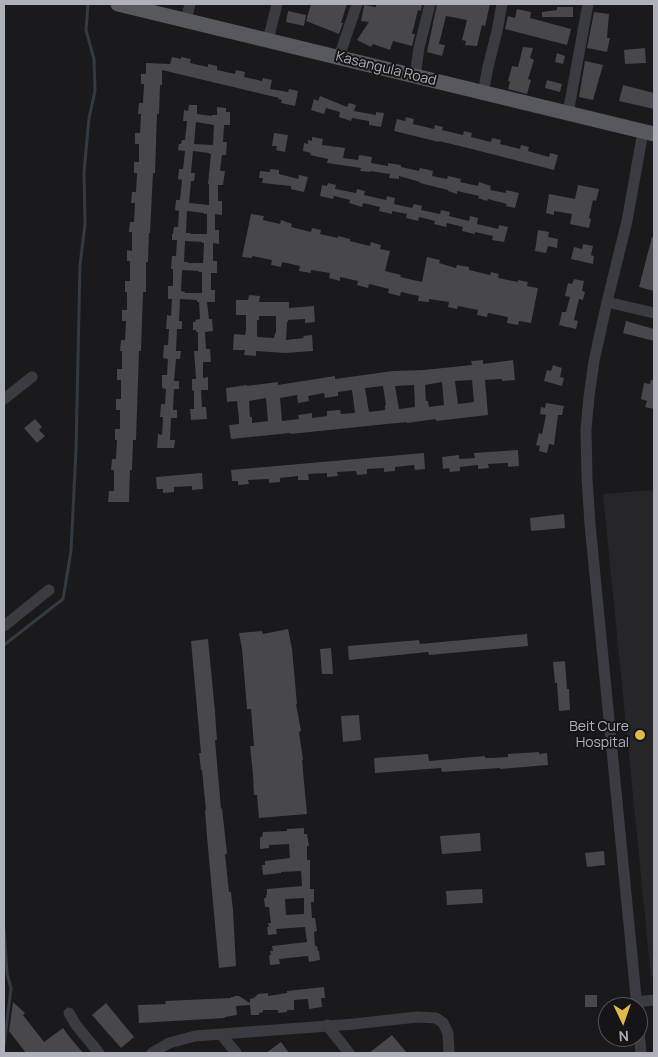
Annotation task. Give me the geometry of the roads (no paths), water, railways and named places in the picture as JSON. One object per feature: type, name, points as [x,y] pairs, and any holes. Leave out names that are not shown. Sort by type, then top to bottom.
[{"type":"main road","name":"Kasangula Road","points":[[118,4],[649,133]]},
{"type":"street","points":[[186,20],[190,4]]},
{"type":"street","points":[[268,40],[276,4]]},
{"type":"street","points":[[339,58],[357,4]]},
{"type":"street","points":[[415,76],[419,48],[430,4]]},
{"type":"street","points":[[483,93],[498,31],[502,4]]},
{"type":"street","points":[[568,113],[588,4]]},
{"type":"street","points":[[636,997],[587,479],[586,429],[594,361],[649,133]]},
{"type":"street","points":[[607,302],[654,313]]},
{"type":"street","points":[[4,399],[32,377]]},
{"type":"street","points":[[4,626],[49,590]]},
{"type":"street","points":[[69,1013],[76,1025],[99,1053]]},
{"type":"street","points":[[152,1053],[170,1043],[195,1036],[354,1024],[417,1017],[436,1018],[442,1023],[448,1033],[449,1053]]},
{"type":"street","points":[[327,1026],[349,1053]]},
{"type":"street","points":[[221,1034],[236,1053]]},
{"type":"waterway","points":[[4,645],[63,599],[71,551],[76,450],[80,265],[85,224],[84,172],[89,118],[95,91],[94,59],[86,30],[88,5]]},
{"type":"waterway","points":[[4,928],[7,974],[11,988],[4,1046]]},
{"type":"place","name":"Beit Cure Hospital","points":[[640,735]]}]
